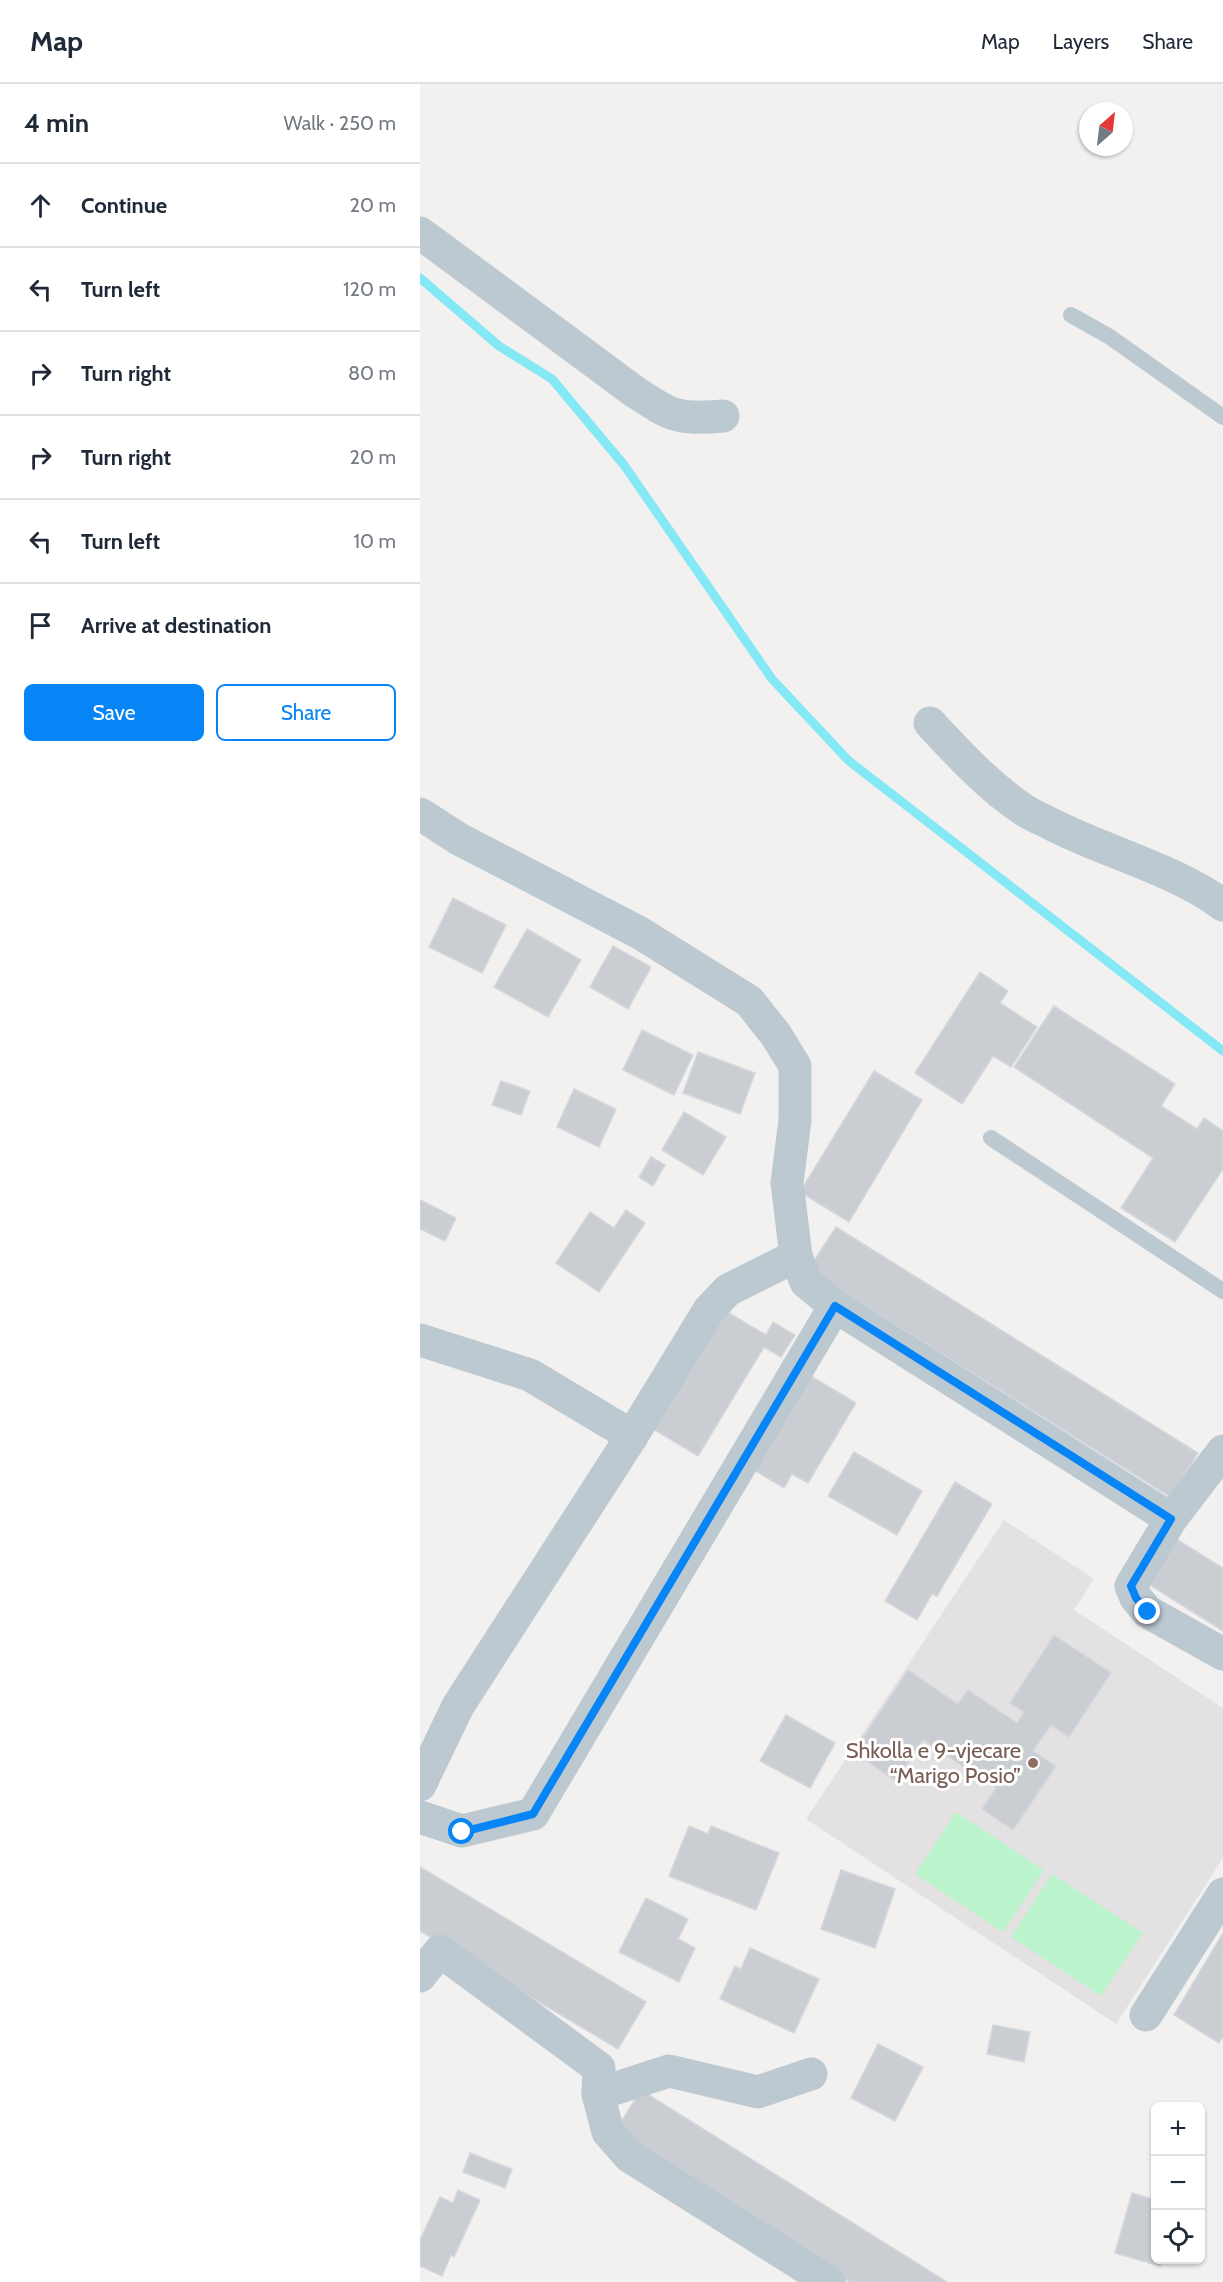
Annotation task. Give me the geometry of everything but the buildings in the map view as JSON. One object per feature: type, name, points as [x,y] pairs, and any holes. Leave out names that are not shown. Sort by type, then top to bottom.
[{"type":"street","points":[[420,232],[668,414],[693,419],[723,416]]},
{"type":"street","points":[[930,723],[974,770],[1025,811],[1209,895],[1223,905]]},
{"type":"street","points":[[420,814],[459,839],[640,933],[750,1001],[776,1035],[795,1066],[795,1120],[787,1183],[796,1256],[806,1282],[835,1306],[1171,1519]]},
{"type":"street","points":[[420,1785],[458,1706],[632,1436],[709,1310],[728,1290],[796,1256]]},
{"type":"street","points":[[420,1817],[462,1832],[533,1814],[835,1306]]},
{"type":"street","points":[[420,1340],[530,1375],[632,1436]]},
{"type":"street","points":[[1223,1451],[1171,1519],[1131,1586],[1136,1598],[1148,1612],[1223,1654]]},
{"type":"street","points":[[1146,2015],[1223,1894]]},
{"type":"street","points":[[427,1955],[599,2068],[598,2094],[608,2132],[629,2156],[829,2282]]},
{"type":"street","points":[[598,2094],[669,2071],[758,2092],[811,2074]]},
{"type":"lane","points":[[1071,315],[1110,337],[1223,417]]},
{"type":"lane","points":[[991,1138],[1223,1291]]},
{"type":"shaded area","name":"Shkolla e 9-vjecare “Marigo Posio”","points":[[1004,1520],[1094,1579],[1074,1610],[1223,1708],[1223,1858],[1116,2024],[806,1819]]},
{"type":"green space","points":[[956,1812],[1044,1870],[1003,1932],[915,1874]]},
{"type":"green space","points":[[1052,1874],[1143,1933],[1101,1996],[1011,1937]]},
{"type":"waterway","points":[[420,278],[499,346],[552,379],[624,465],[772,679],[849,761],[1223,1051]]},
{"type":"place","name":"Shkolla e 9-vjecare “Marigo Posio”","points":[[1033,1763]]},
{"type":"route","points":[[462,1832],[533,1814],[630,1647],[835,1306],[1171,1519],[1131,1586],[1136,1598],[1148,1612]]}]
